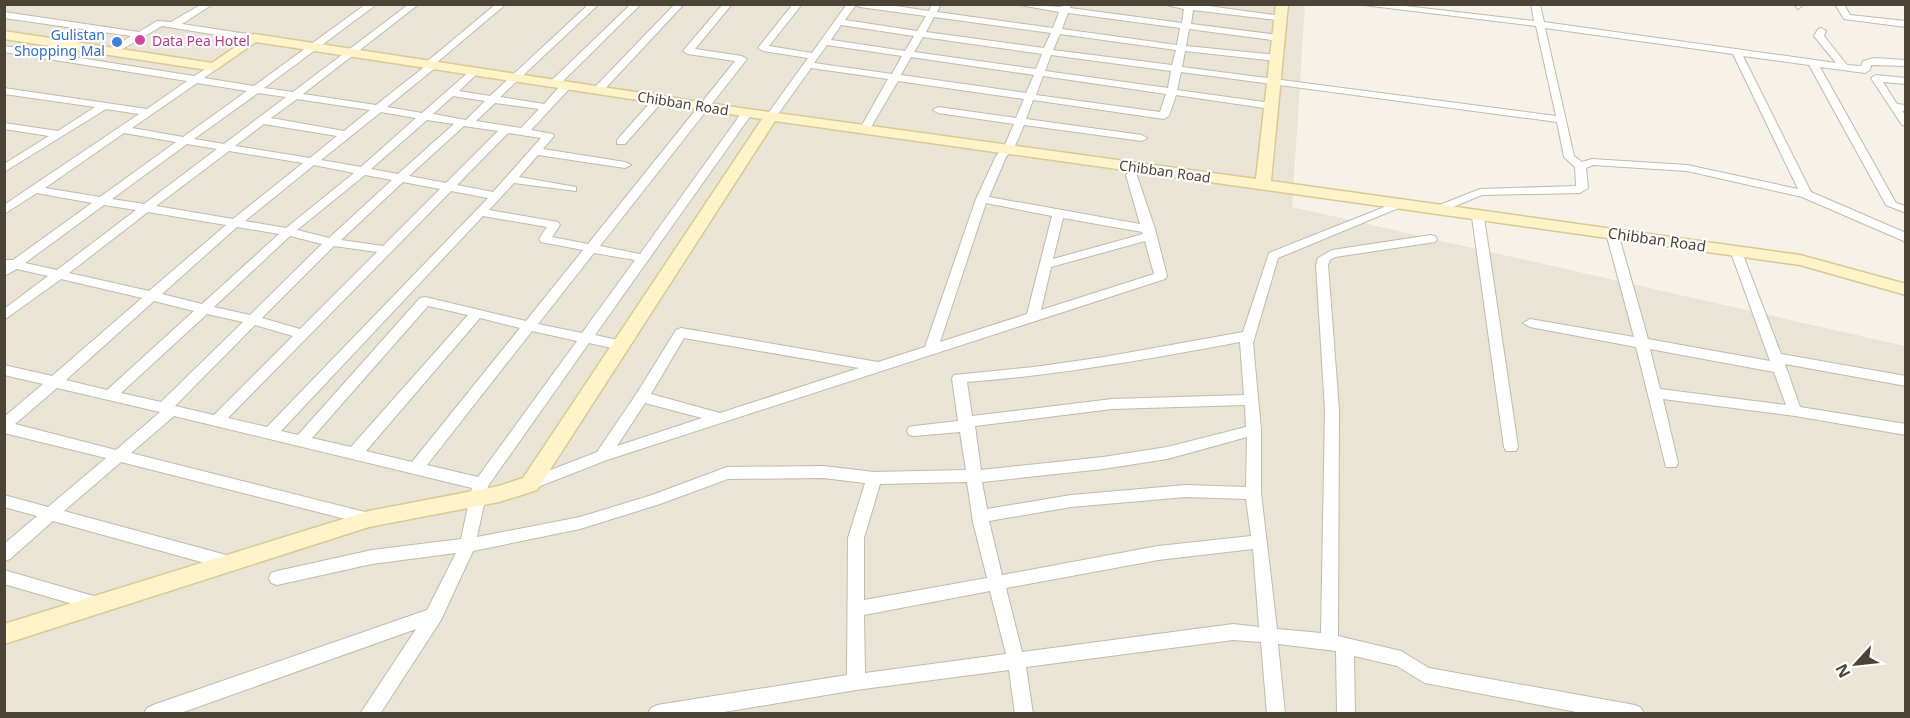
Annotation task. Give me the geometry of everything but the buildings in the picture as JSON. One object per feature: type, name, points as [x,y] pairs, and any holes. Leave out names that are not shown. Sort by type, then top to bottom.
[{"type":"street","points":[[201,4],[208,5]]},
{"type":"street","points":[[8,266],[373,4]]},
{"type":"street","points":[[4,316],[415,4]]},
{"type":"street","points":[[4,426],[153,298],[234,224],[380,108],[502,4]]},
{"type":"street","points":[[576,4],[594,6]]},
{"type":"street","points":[[524,131],[546,106],[560,85],[637,4]]},
{"type":"street","points":[[598,90],[680,4]]},
{"type":"street","points":[[416,468],[742,59],[688,51],[728,4]]},
{"type":"street","points":[[798,4],[763,48],[895,77],[1164,116],[1172,92],[1189,6]]},
{"type":"street","points":[[530,484],[768,120],[852,4]]},
{"type":"street","points":[[860,4],[1180,48],[1276,58]]},
{"type":"street","points":[[866,127],[937,4]]},
{"type":"street","points":[[1018,4],[1065,8],[1185,27],[1279,38]]},
{"type":"street","points":[[1166,4],[1281,12],[1263,185]]},
{"type":"street","points":[[1359,4],[1539,24],[1865,70],[1876,78],[1900,107],[1905,123]]},
{"type":"street","points":[[1436,210],[1480,192],[1554,189],[1576,191],[1582,188],[1580,166],[1569,157],[1535,4]]},
{"type":"street","points":[[1839,4],[1847,17],[1905,24]]},
{"type":"street","points":[[173,25],[208,5]]},
{"type":"street","points":[[4,554],[119,456],[331,242],[594,6]]},
{"type":"street","points":[[930,351],[982,200],[1019,121],[1065,8]]},
{"type":"street","points":[[4,15],[140,35]]},
{"type":"street","points":[[839,22],[1175,70],[1274,80],[1562,120]]},
{"type":"street","name":"Chibban Road","points":[[112,52],[160,23],[429,66],[747,112],[768,120],[1736,250],[1800,260],[1905,290]]},
{"type":"street","points":[[1821,31],[1819,36],[1845,68]]},
{"type":"street","points":[[4,35],[214,67]]},
{"type":"street","points":[[4,48],[21,38]]},
{"type":"street","points":[[4,211],[254,38]]},
{"type":"street","points":[[825,42],[1271,106]]},
{"type":"street","points":[[4,48],[549,136],[271,432]]},
{"type":"street","points":[[1737,53],[1806,194]]},
{"type":"street","points":[[1865,70],[1866,63],[1874,61],[1905,63]]},
{"type":"street","points":[[1813,63],[1892,205],[1905,210]]},
{"type":"street","points":[[111,395],[288,232],[363,171],[474,72]]},
{"type":"street","points":[[1876,78],[1905,81]]},
{"type":"street","points":[[4,99],[10,92],[149,112]]},
{"type":"street","points":[[451,93],[546,106]]},
{"type":"street","points":[[621,142],[659,99]]},
{"type":"street","points":[[4,169],[104,106]]},
{"type":"street","points":[[938,110],[1142,138]]},
{"type":"street","points":[[369,714],[435,615],[467,545],[478,492],[747,112]]},
{"type":"street","points":[[262,120],[347,135]]},
{"type":"street","name":"Chibban Road","points":[[768,120],[866,127],[1132,175],[1217,187],[1252,189],[1263,185]]},
{"type":"street","points":[[4,126],[59,134]]},
{"type":"street","points":[[218,420],[506,129]]},
{"type":"street","points":[[123,130],[314,162],[495,196]]},
{"type":"street","points":[[536,151],[625,165]]},
{"type":"street","points":[[1580,166],[1592,162],[1687,168],[1806,194],[1905,238]]},
{"type":"street","points":[[4,634],[369,519],[478,492],[530,484],[602,456],[1161,276],[1132,175]]},
{"type":"street","points":[[511,179],[572,189]]},
{"type":"street","points":[[37,190],[386,250]]},
{"type":"street","points":[[982,200],[1150,232]]},
{"type":"street","points":[[1276,714],[1270,634],[1253,493],[1254,430],[1246,343],[1273,256],[1397,205]]},
{"type":"street","points":[[480,212],[554,225],[545,239],[642,258]]},
{"type":"street","points":[[1032,317],[1058,214]]},
{"type":"street","points":[[1478,217],[1511,447]]},
{"type":"street","points":[[1044,265],[1150,232]]},
{"type":"street","points":[[1612,233],[1671,463]]},
{"type":"street","points":[[1346,714],[1337,644],[1332,410],[1323,258],[1332,254],[1431,239]]},
{"type":"street","points":[[1736,250],[1795,411]]},
{"type":"street","points":[[8,266],[207,309],[302,334]]},
{"type":"street","points":[[301,441],[425,301],[528,326],[621,345]]},
{"type":"street","points":[[354,454],[477,313]]},
{"type":"street","points":[[1530,323],[1642,343],[1905,381]]},
{"type":"street","points":[[602,456],[681,333],[879,367]]},
{"type":"street","points":[[1024,714],[1016,661],[980,516],[968,424],[959,378],[1034,372],[1104,362],[1248,336]]},
{"type":"street","points":[[4,370],[416,468],[478,492]]},
{"type":"street","points":[[1653,393],[1795,411],[1905,430]]},
{"type":"street","points":[[642,397],[721,418]]},
{"type":"street","points":[[914,431],[1112,404],[1250,400]]},
{"type":"street","points":[[4,426],[369,519]]},
{"type":"street","points":[[277,578],[372,557],[496,541],[580,523],[655,500],[727,473],[823,472],[874,478],[974,476],[1103,463],[1167,453],[1254,430]]},
{"type":"street","points":[[856,681],[856,538],[874,478]]},
{"type":"street","points":[[980,516],[1071,501],[1186,490],[1253,493]]},
{"type":"street","points":[[4,501],[230,563]]},
{"type":"street","points":[[855,609],[1158,553],[1260,542]]},
{"type":"street","points":[[4,577],[97,604]]},
{"type":"street","points":[[153,714],[435,615]]},
{"type":"street","points":[[657,714],[856,681],[1233,632],[1270,634],[1337,644],[1401,659],[1425,675],[1635,714]]},
{"type":"shaded area","points":[[4,5],[1305,5],[1292,207],[1905,346],[1905,713],[5,713]]},
{"type":"place","name":"Data Pea Hotel","points":[[140,40]]},
{"type":"place","name":"Gulistan Shopping Mal","points":[[117,42]]}]
